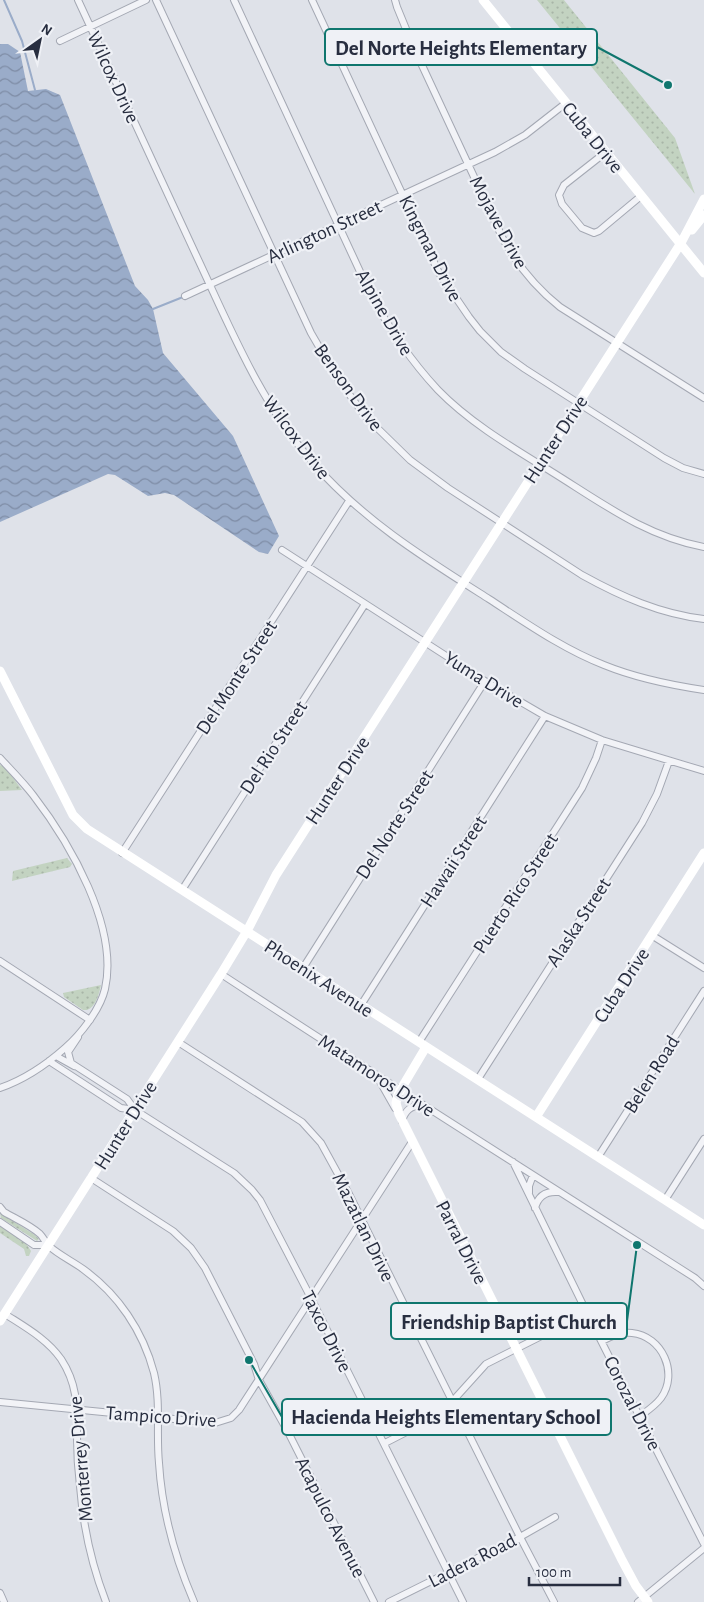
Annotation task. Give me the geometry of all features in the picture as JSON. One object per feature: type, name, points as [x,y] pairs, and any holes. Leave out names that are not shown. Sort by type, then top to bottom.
[{"type":"street","name":"Wilcox Drive","points":[[78,0],[243,354],[274,412],[314,464],[349,500],[398,540],[560,644],[603,665],[655,682],[704,690]]},
{"type":"street","points":[[60,41],[146,0]]},
{"type":"street","name":"Benson Drive","points":[[156,0],[322,353],[336,376],[366,416],[392,444],[430,476],[582,575],[626,597],[676,614],[704,619]]},
{"type":"street","name":"Alpine Drive","points":[[234,0],[381,314],[415,364],[440,391],[465,413],[540,464],[636,524],[681,542],[704,547]]},
{"type":"street","name":"Kingman Drive","points":[[312,0],[439,273],[461,307],[480,331],[514,361],[664,458],[683,468],[704,474]]},
{"type":"street","name":"Mojave Drive","points":[[395,0],[413,46],[512,256],[531,279],[560,306],[704,398]]},
{"type":"street","name":"Cuba Drive","points":[[483,0],[704,273]]},
{"type":"street","name":"Arlington Street","points":[[185,296],[468,165],[518,139],[566,103]]},
{"type":"street","points":[[606,152],[564,186],[559,195],[562,204],[582,228],[594,233],[599,231],[641,196]]},
{"type":"street","name":"Hunter Drive","points":[[2,1318],[221,974],[247,931],[276,875],[681,243],[704,199]]},
{"type":"street","name":"Hunter Drive","points":[[681,243],[704,215]]},
{"type":"street","name":"Del Monte Street","points":[[122,853],[349,500]]},
{"type":"street","name":"Yuma Drive","points":[[282,550],[485,681],[545,716],[602,740],[704,771]]},
{"type":"street","name":"Del Rio Street","points":[[182,890],[365,604]]},
{"type":"street","name":"Phoenix Avenue","points":[[1,676],[73,816],[87,829],[704,1225]]},
{"type":"street","name":"Del Norte Street","points":[[303,968],[485,681]]},
{"type":"street","name":"Hawaii Street","points":[[361,1005],[545,716]]},
{"type":"street","name":"Puerto Rico Street","points":[[400,1091],[423,1044],[582,788],[602,740]]},
{"type":"street","points":[[0,758],[32,794],[63,839],[82,875],[98,914],[107,947],[108,963],[105,991],[90,1020],[68,1052],[71,1063],[77,1068]]},
{"type":"street","name":"Alaska Street","points":[[478,1079],[642,823],[657,794],[669,761]]},
{"type":"street","name":"Cuba Drive","points":[[536,1117],[653,936],[704,853]]},
{"type":"street","points":[[653,936],[704,968]]},
{"type":"street","points":[[0,961],[90,1020]]},
{"type":"street","name":"Matamoros Drive","points":[[221,974],[704,1286]]},
{"type":"street","name":"Belen Road","points":[[598,1157],[704,991]]},
{"type":"street","points":[[0,1088],[49,1061],[78,1037]]},
{"type":"street","name":"Mazatlan Drive","points":[[178,1042],[291,1115],[312,1131],[327,1153],[554,1602]]},
{"type":"street","points":[[56,1056],[127,1099],[135,1110]]},
{"type":"street","points":[[49,1061],[121,1108],[135,1110]]},
{"type":"street","name":"Parral Drive","points":[[376,1074],[643,1600]]},
{"type":"street","name":"Parral Drive","points":[[400,1091],[396,1103],[400,1118]]},
{"type":"street","points":[[400,1118],[411,1107],[419,1105],[427,1107]]},
{"type":"street","name":"Taxco Drive","points":[[135,1110],[234,1173],[252,1190],[266,1210],[463,1602]]},
{"type":"street","points":[[665,1200],[704,1139]]},
{"type":"street","name":"Tampico Drive","points":[[0,1402],[215,1423],[228,1420],[239,1410],[259,1380],[412,1142]]},
{"type":"street","name":"Corozal Drive","points":[[512,1161],[586,1313],[602,1341],[704,1544]]},
{"type":"street","points":[[530,1197],[529,1186],[533,1175]]},
{"type":"street","name":"Acapulco Avenue","points":[[91,1178],[173,1231],[191,1248],[205,1268],[254,1364],[259,1380],[287,1430],[374,1602]]},
{"type":"street","points":[[535,1208],[544,1194],[552,1191],[560,1192]]},
{"type":"street","points":[[0,1207],[4,1212],[40,1234],[48,1245],[94,1278],[118,1301],[144,1344],[156,1382],[159,1418],[158,1463],[166,1514],[175,1550],[194,1602]]},
{"type":"street","points":[[0,1222],[34,1245],[48,1245]]},
{"type":"street","points":[[384,1443],[422,1424],[454,1402],[486,1364],[586,1313]]},
{"type":"street","name":"Monterrey Drive","points":[[2,1318],[44,1341],[60,1358],[74,1385],[78,1410],[78,1463],[82,1509],[91,1554],[106,1602]]},
{"type":"street","points":[[602,1341],[618,1334],[633,1333],[651,1340],[663,1353],[668,1367],[667,1386],[660,1400],[640,1416]]},
{"type":"street","name":"Ladera Road","points":[[389,1602],[520,1537],[555,1516]]},
{"type":"street","points":[[643,1600],[704,1548]]},
{"type":"street","points":[[0,1593],[4,1602]]},
{"type":"green space","points":[[537,0],[564,0],[675,138],[695,194]]},
{"type":"green space","points":[[0,765],[5,767],[22,790],[0,791]]},
{"type":"green space","points":[[67,858],[72,864],[70,867],[12,881],[13,871]]},
{"type":"green space","points":[[101,985],[95,1003],[87,1010],[83,1010],[64,997],[63,993]]},
{"type":"green space","points":[[0,1213],[39,1239],[37,1241],[1,1218]]},
{"type":"green space","points":[[0,1226],[25,1242],[31,1251],[29,1256],[26,1256],[24,1249],[0,1233]]},
{"type":"water","points":[[0,44],[8,44],[20,52],[28,91],[46,89],[60,95],[135,286],[148,300],[153,309],[163,353],[233,436],[279,536],[268,554],[259,552],[174,495],[165,493],[148,496],[115,475],[108,474],[0,522]]},
{"type":"waterway","points":[[4,0],[22,41],[35,90]]},
{"type":"waterway","points":[[153,309],[183,297]]},
{"type":"place","name":"Del Norte Heights Elementary","points":[[668,85]]},
{"type":"place","name":"Friendship Baptist Church","points":[[637,1245]]},
{"type":"place","name":"Hacienda Heights Elementary School","points":[[249,1360]]}]
